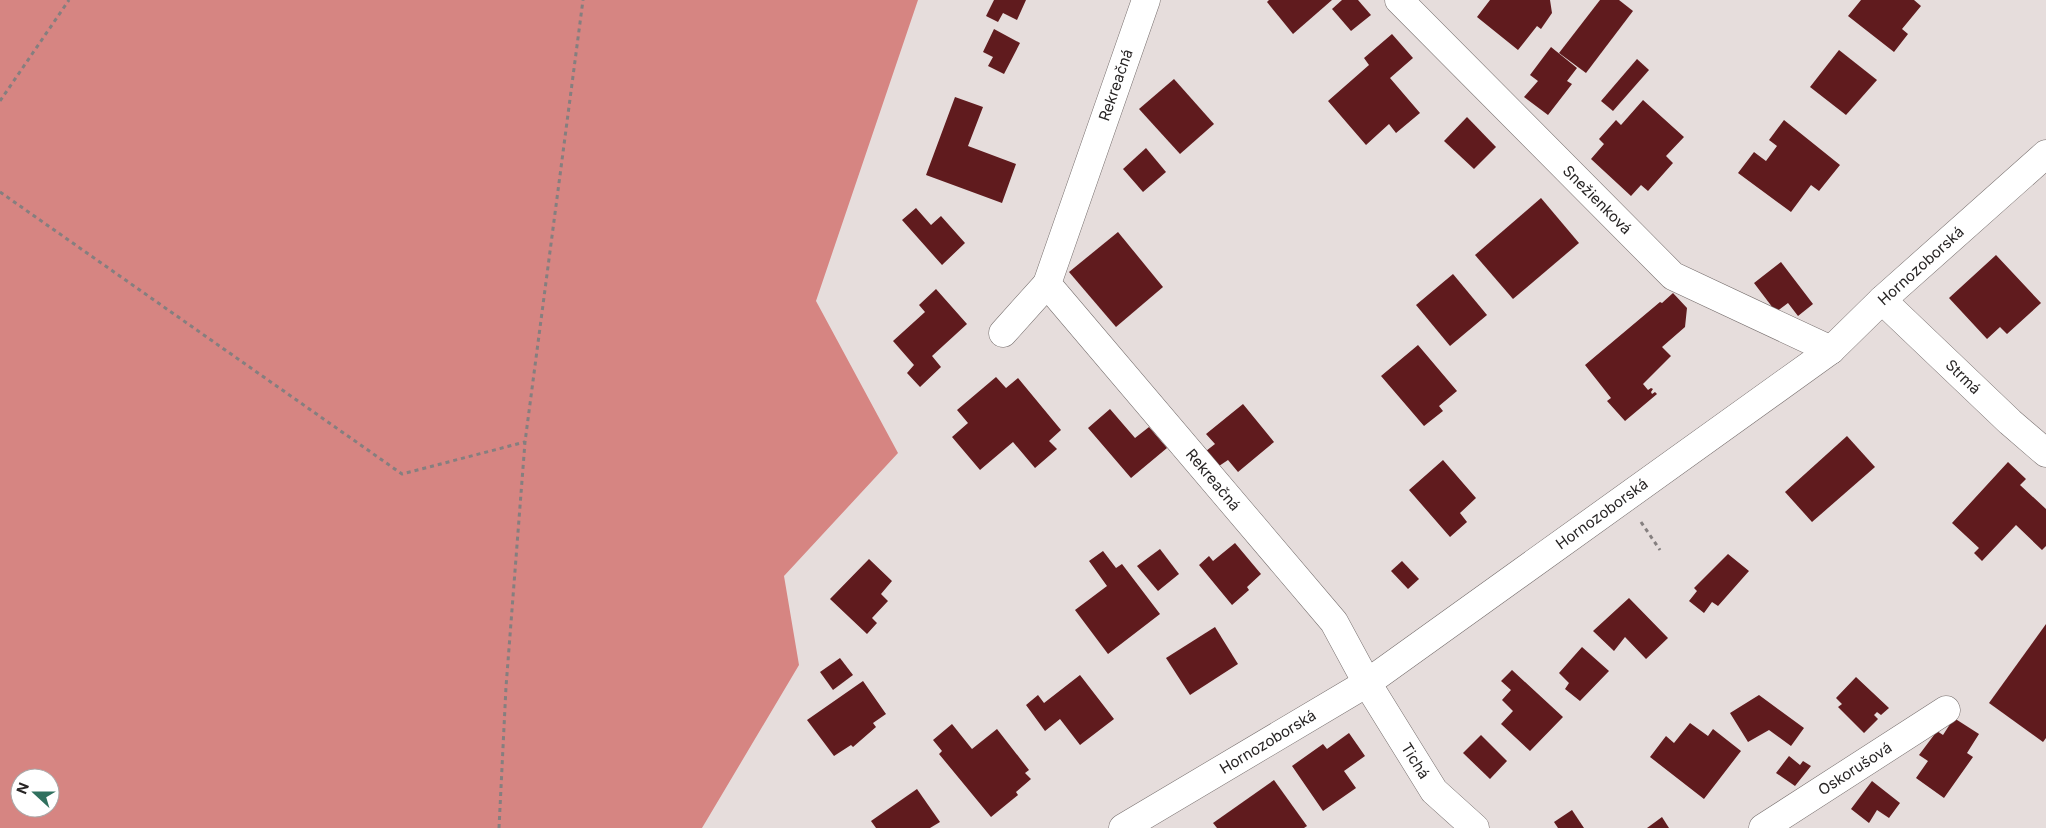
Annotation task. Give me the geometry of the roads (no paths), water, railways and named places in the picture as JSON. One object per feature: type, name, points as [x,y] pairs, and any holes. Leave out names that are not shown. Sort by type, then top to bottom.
[{"type":"street","name":"Rekreačná","points":[[1003,333],[1047,284],[1146,0]]},
{"type":"street","name":"Snežienková","points":[[1399,0],[1673,276],[1831,350]]},
{"type":"street","name":"Hornozoborská","points":[[1123,828],[1367,684],[1831,350],[1882,300],[2046,154]]},
{"type":"street","name":"Rekreačná","points":[[1047,284],[1334,622],[1367,684]]},
{"type":"street","name":"Strmá","points":[[1882,300],[2010,422],[2046,452]]},
{"type":"street","name":"Tichá","points":[[1367,684],[1434,791],[1474,828]]},
{"type":"street","name":"Oskorušová","points":[[1763,828],[1946,710]]}]
